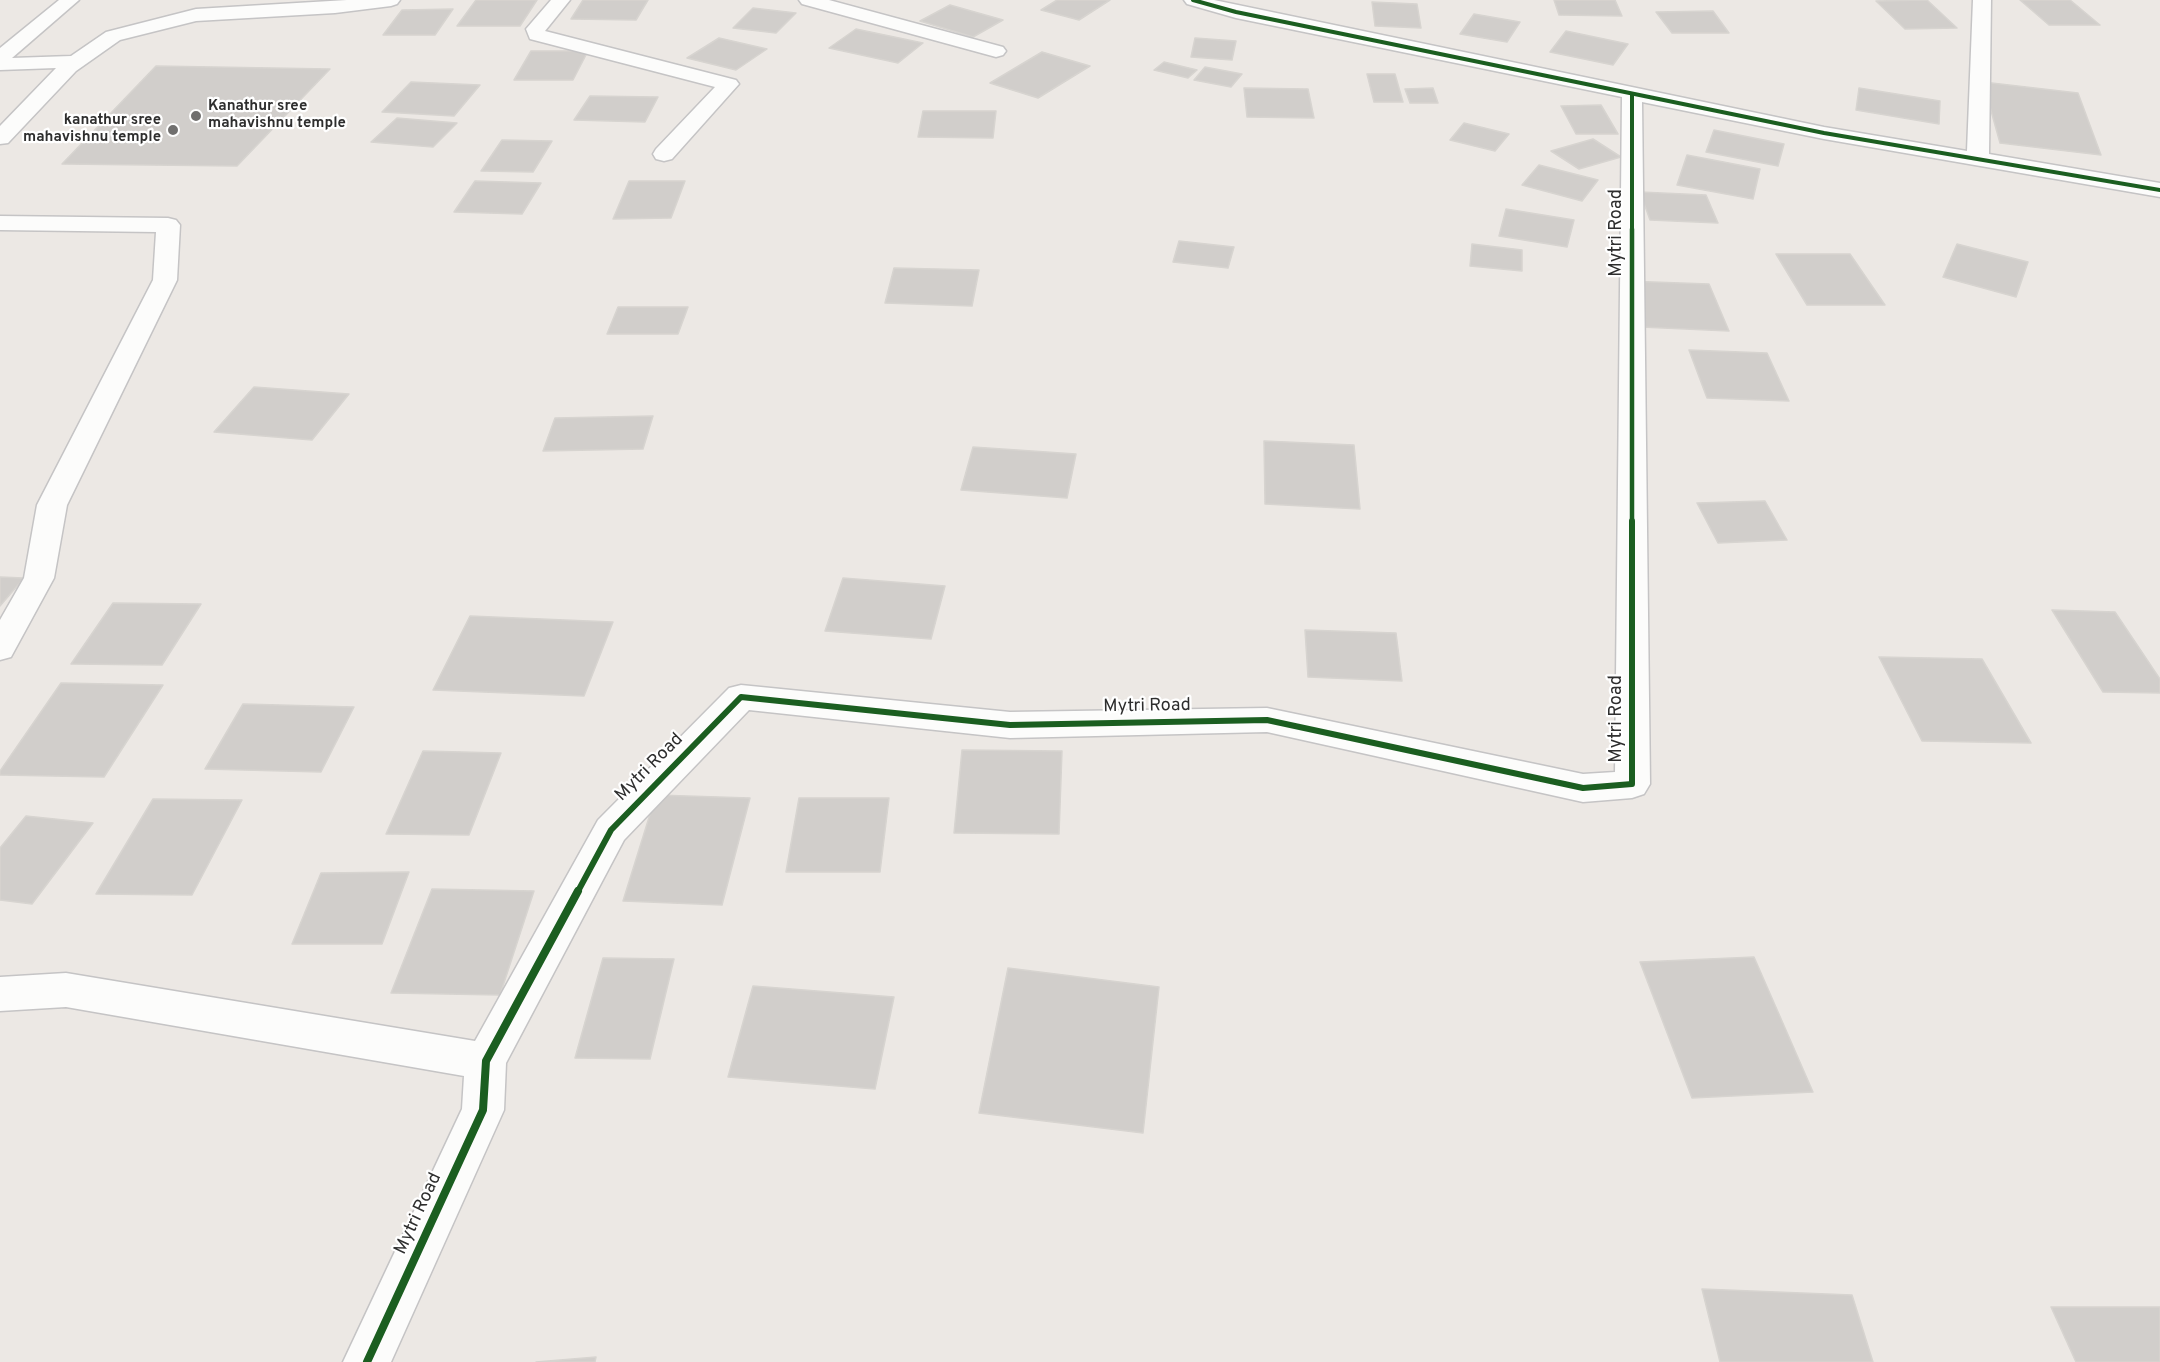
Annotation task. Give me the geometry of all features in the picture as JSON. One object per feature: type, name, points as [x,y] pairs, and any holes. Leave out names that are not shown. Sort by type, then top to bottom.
[{"type":"street","points":[[0,58],[70,0]]},
{"type":"street","points":[[0,138],[76,62],[113,36],[196,15],[335,7],[391,0]]},
{"type":"street","points":[[561,0],[535,29],[537,35],[729,84],[664,154]]},
{"type":"street","points":[[808,0],[996,51]]},
{"type":"street","points":[[1193,0],[1236,12],[1824,133],[2160,190]]},
{"type":"street","points":[[1978,159],[1982,0]]},
{"type":"street","points":[[0,64],[76,62]]},
{"type":"street","name":"Mytri Road","points":[[367,1362],[483,1110],[486,1061],[611,830],[741,698],[1010,725],[1267,720],[1583,788],[1632,784],[1632,94]]},
{"type":"street","points":[[0,223],[168,225],[165,280],[52,506],[39,578],[0,650]]},
{"type":"street","points":[[0,994],[66,990],[486,1061]]},
{"type":"building","points":[[476,0],[537,0],[520,26],[457,26]]},
{"type":"building","points":[[583,0],[648,0],[636,20],[571,19]]},
{"type":"building","points":[[1057,0],[1110,0],[1079,20],[1041,10]]},
{"type":"building","points":[[1554,0],[1615,0],[1622,16],[1559,15]]},
{"type":"building","points":[[1927,0],[1957,28],[1905,29],[1876,1]]},
{"type":"building","points":[[2020,0],[2070,0],[2100,25],[2049,25]]},
{"type":"building","points":[[1372,2],[1417,4],[1421,28],[1375,26]]},
{"type":"building","points":[[950,5],[1003,20],[973,37],[920,21]]},
{"type":"building","points":[[753,8],[796,13],[776,33],[733,28]]},
{"type":"building","points":[[453,9],[435,35],[383,35],[402,10]]},
{"type":"building","points":[[1713,11],[1729,33],[1672,33],[1656,12]]},
{"type":"building","points":[[1474,14],[1520,22],[1507,42],[1460,34]]},
{"type":"building","points":[[856,29],[923,43],[898,63],[829,48]]},
{"type":"building","points":[[1566,31],[1628,44],[1613,65],[1550,52]]},
{"type":"building","points":[[719,38],[767,49],[736,70],[687,58]]},
{"type":"building","points":[[1195,38],[1236,41],[1232,60],[1191,57]]},
{"type":"building","points":[[531,51],[588,51],[573,80],[514,80]]},
{"type":"building","points":[[1042,52],[1090,66],[1038,98],[990,83]]},
{"type":"building","points":[[1164,62],[1197,70],[1188,78],[1154,70]]},
{"type":"building","name":"Kanathur sree mahavishnu temple","points":[[156,66],[330,69],[237,166],[62,164]]},
{"type":"building","points":[[1205,67],[1242,74],[1231,87],[1194,80]]},
{"type":"building","points":[[1367,74],[1395,74],[1403,102],[1374,102]]},
{"type":"building","points":[[411,82],[480,85],[454,116],[382,112]]},
{"type":"building","points":[[1983,82],[2078,93],[2101,155],[2000,143]]},
{"type":"building","points":[[1244,88],[1308,89],[1314,118],[1247,117]]},
{"type":"building","points":[[1433,88],[1438,103],[1410,103],[1405,89]]},
{"type":"building","points":[[1859,88],[1940,101],[1939,124],[1856,110]]},
{"type":"building","points":[[590,96],[658,97],[645,122],[574,120]]},
{"type":"building","points":[[1601,105],[1618,134],[1576,134],[1561,106]]},
{"type":"building","points":[[923,111],[996,111],[993,138],[918,137]]},
{"type":"building","points":[[397,118],[457,123],[433,147],[371,142]]},
{"type":"building","points":[[1464,123],[1509,134],[1495,151],[1450,140]]},
{"type":"building","points":[[1714,130],[1784,144],[1778,166],[1706,152]]},
{"type":"building","points":[[1593,139],[1621,157],[1579,169],[1551,151]]},
{"type":"building","points":[[502,140],[552,141],[533,172],[481,171]]},
{"type":"building","points":[[1687,155],[1760,169],[1753,199],[1677,185]]},
{"type":"building","points":[[1539,165],[1598,180],[1582,201],[1522,185]]},
{"type":"building","points":[[475,181],[541,183],[522,214],[454,212]]},
{"type":"building","points":[[629,181],[685,181],[671,218],[613,219]]},
{"type":"building","points":[[1640,192],[1706,195],[1718,223],[1650,220]]},
{"type":"building","points":[[1506,209],[1574,220],[1567,247],[1499,236]]},
{"type":"building","points":[[1179,241],[1234,247],[1228,268],[1173,262]]},
{"type":"building","points":[[1472,244],[1522,250],[1522,271],[1470,266]]},
{"type":"building","points":[[1957,244],[2028,262],[2016,297],[1943,277]]},
{"type":"building","points":[[1776,254],[1850,254],[1885,305],[1807,305]]},
{"type":"building","points":[[894,268],[979,270],[972,306],[885,303]]},
{"type":"building","points":[[1625,281],[1709,284],[1729,331],[1641,327]]},
{"type":"building","points":[[618,307],[688,307],[678,334],[607,334]]},
{"type":"building","points":[[1689,350],[1767,353],[1789,401],[1707,398]]},
{"type":"building","points":[[254,387],[349,394],[312,440],[214,432]]},
{"type":"building","points":[[653,416],[643,449],[543,451],[555,418]]},
{"type":"building","points":[[1264,441],[1354,445],[1360,509],[1265,504]]},
{"type":"building","points":[[973,447],[1076,454],[1067,498],[961,490]]},
{"type":"building","points":[[1765,501],[1787,540],[1718,543],[1697,503]]},
{"type":"building","points":[[0,577],[24,578],[0,606]]},
{"type":"building","points":[[843,578],[945,586],[931,639],[825,631]]},
{"type":"building","points":[[113,603],[201,604],[162,665],[71,664]]},
{"type":"building","points":[[2052,610],[2115,612],[2160,679],[2160,693],[2103,692]]},
{"type":"building","points":[[470,616],[613,622],[584,696],[433,690]]},
{"type":"building","points":[[1305,630],[1396,633],[1402,681],[1308,677]]},
{"type":"building","points":[[1879,657],[1982,659],[2031,743],[1922,741]]},
{"type":"building","points":[[61,683],[163,685],[104,777],[0,775],[0,771]]},
{"type":"building","points":[[243,704],[354,707],[321,772],[205,769]]},
{"type":"building","points":[[962,750],[1062,751],[1059,834],[954,833]]},
{"type":"building","points":[[423,751],[501,753],[469,835],[386,834]]},
{"type":"building","points":[[656,795],[750,798],[722,905],[623,901]]},
{"type":"building","points":[[799,798],[889,798],[880,872],[786,872]]},
{"type":"building","points":[[153,799],[242,800],[192,895],[96,894]]},
{"type":"building","points":[[26,816],[93,823],[32,904],[0,900],[0,848]]},
{"type":"building","points":[[409,872],[382,944],[292,944],[321,873]]},
{"type":"building","points":[[432,889],[534,891],[500,995],[391,993]]},
{"type":"building","points":[[1754,957],[1813,1092],[1692,1098],[1640,962]]},
{"type":"building","points":[[603,958],[674,959],[650,1059],[575,1058]]},
{"type":"building","points":[[1008,968],[1159,987],[1143,1133],[979,1113]]},
{"type":"building","points":[[753,986],[894,997],[875,1089],[728,1077]]},
{"type":"building","points":[[1702,1289],[1852,1295],[1873,1362],[1720,1362]]},
{"type":"building","points":[[2051,1307],[2160,1307],[2160,1362],[2076,1362]]},
{"type":"building","points":[[596,1357],[595,1362],[536,1362]]},
{"type":"cycle path","points":[[1193,0],[1236,12],[1824,133],[2160,190]]},
{"type":"cycle path","points":[[367,1362],[483,1110],[486,1061],[611,830],[741,697],[1010,725],[1267,720],[1583,788],[1632,784],[1632,94]]},
{"type":"place","name":"Kanathur sree mahavishnu temple","points":[[196,116]]},
{"type":"place","name":"kanathur sree mahavishnu temple","points":[[173,130]]}]
